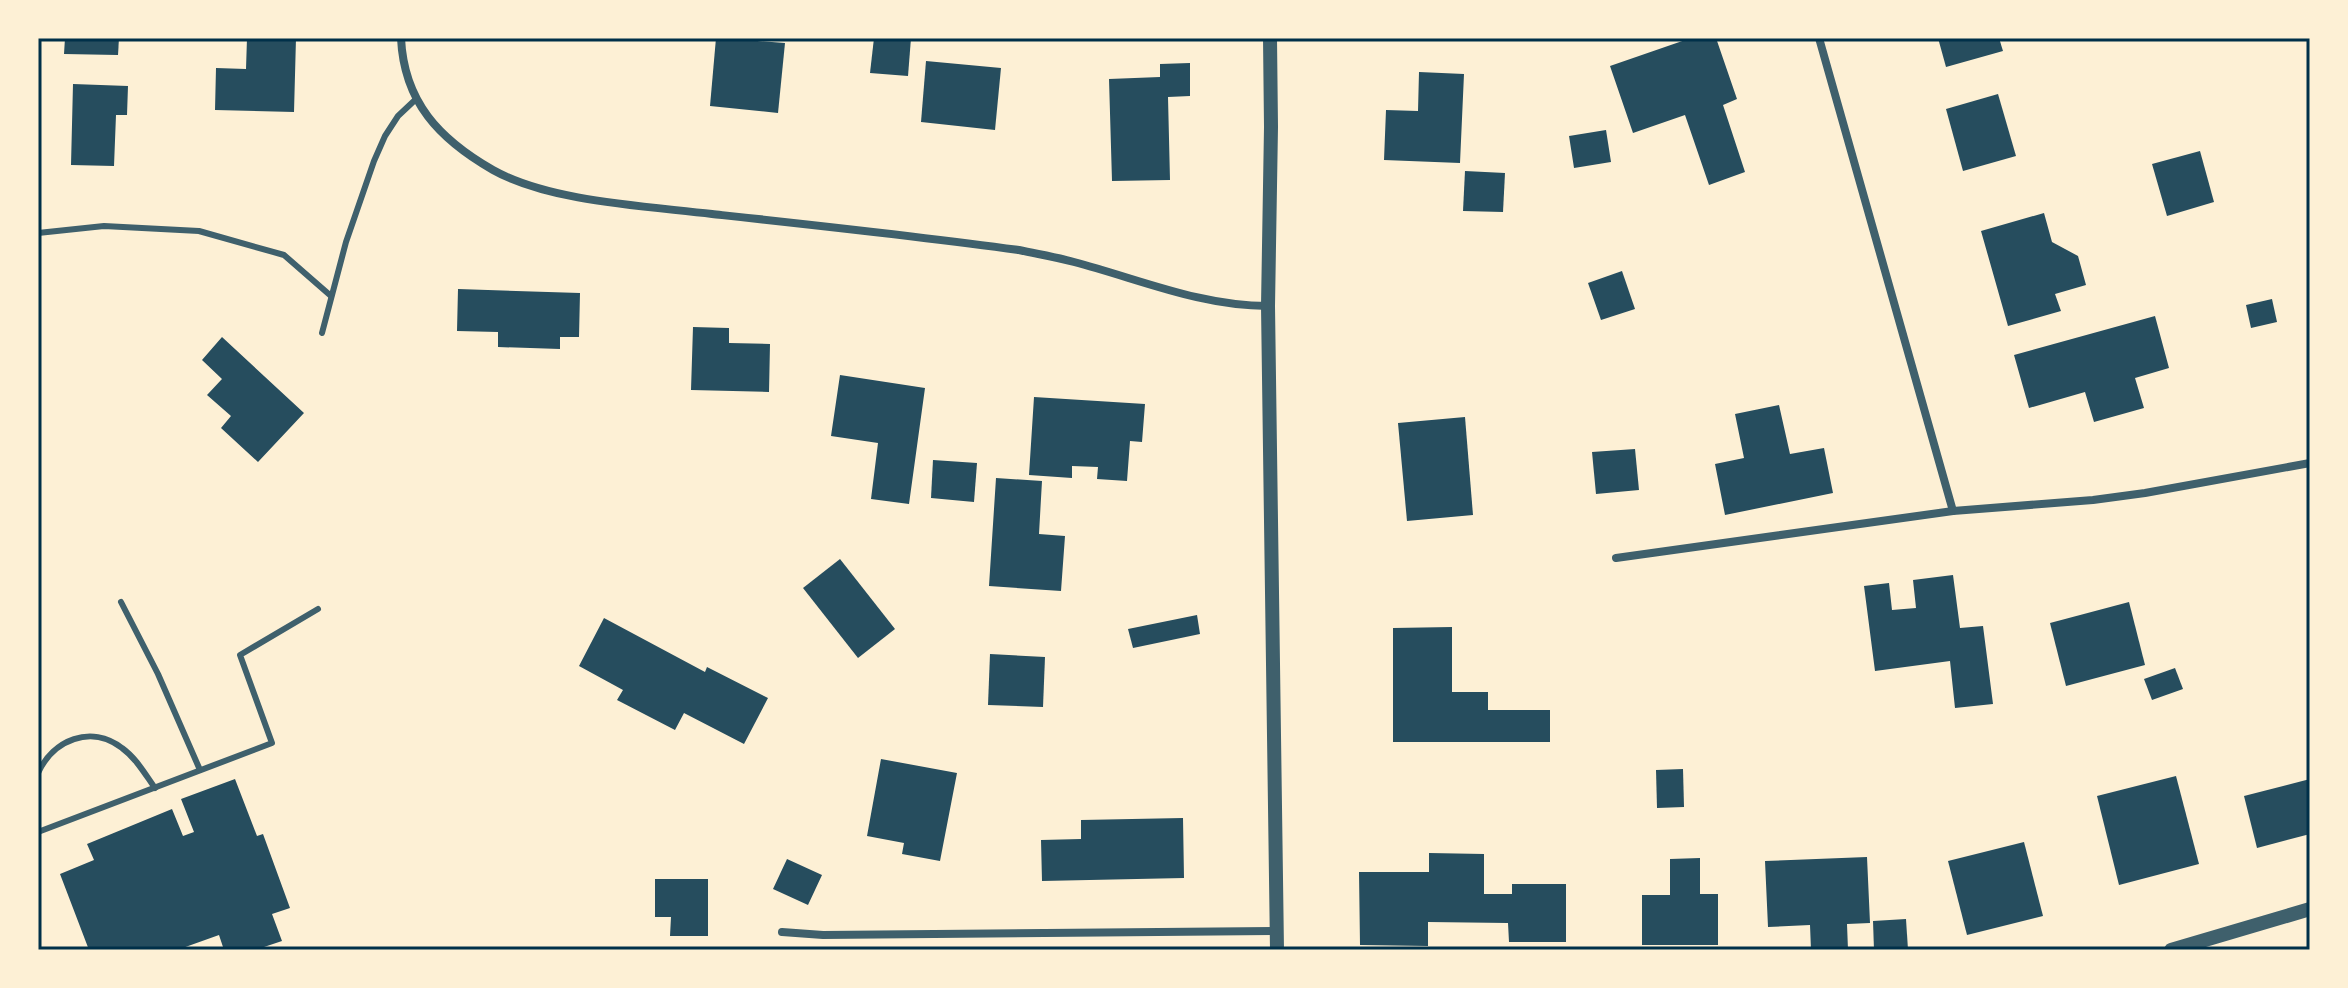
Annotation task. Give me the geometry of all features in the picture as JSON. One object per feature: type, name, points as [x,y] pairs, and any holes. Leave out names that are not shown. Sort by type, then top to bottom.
[{"type":"street","points":[[401,38],[402,63],[415,100],[433,123],[493,170],[530,186],[637,205],[1019,250],[1074,262],[1195,298],[1235,306],[1268,306]]},
{"type":"street","points":[[1270,38],[1268,306],[1277,950]]},
{"type":"street","points":[[1819,38],[1953,511]]},
{"type":"street","points":[[1616,558],[1953,511],[2145,493],[2310,463]]},
{"type":"street","points":[[2171,950],[2310,909]]},
{"type":"street","points":[[782,932],[823,935],[1277,931]]},
{"type":"lane","points":[[322,333],[346,242],[374,161],[398,116],[415,100]]},
{"type":"lane","points":[[38,233],[104,226],[199,231],[284,255],[331,296]]},
{"type":"lane","points":[[121,602],[158,674],[200,770]]},
{"type":"lane","points":[[38,821],[39,832],[272,743],[240,655],[318,609]]},
{"type":"lane","points":[[38,773],[51,751],[61,743],[92,737],[121,747],[155,788]]},
{"type":"building","points":[[65,38],[119,38],[118,55],[64,54]]},
{"type":"building","points":[[247,38],[296,38],[294,112],[215,110],[216,68],[246,69]]},
{"type":"building","points":[[716,38],[785,43],[778,113],[710,106]]},
{"type":"building","points":[[874,38],[911,38],[908,76],[870,73]]},
{"type":"building","points":[[1691,38],[1716,38],[1737,99],[1723,105],[1745,172],[1709,185],[1685,115],[1633,133],[1610,66]]},
{"type":"building","points":[[1938,38],[1999,38],[2003,51],[1946,67]]},
{"type":"building","points":[[926,61],[1001,68],[995,130],[921,122]]},
{"type":"building","points":[[1190,63],[1190,96],[1168,97],[1170,180],[1112,181],[1109,79],[1160,77],[1160,64]]},
{"type":"building","points":[[1419,72],[1464,74],[1460,163],[1384,160],[1386,110],[1418,111]]},
{"type":"building","points":[[73,84],[128,86],[127,115],[116,115],[114,166],[71,165]]},
{"type":"building","points":[[1998,94],[2016,156],[1963,171],[1946,109]]},
{"type":"building","points":[[1606,130],[1611,162],[1574,168],[1569,136]]},
{"type":"building","points":[[2200,151],[2214,202],[2167,216],[2152,164]]},
{"type":"building","points":[[1465,171],[1505,173],[1503,212],[1463,211]]},
{"type":"building","points":[[2044,213],[2052,242],[2078,256],[2086,285],[2055,294],[2061,311],[2008,326],[1981,231]]},
{"type":"building","points":[[1622,271],[1635,309],[1601,320],[1588,283]]},
{"type":"building","points":[[458,289],[580,293],[579,337],[560,337],[560,349],[498,347],[498,332],[457,331]]},
{"type":"building","points":[[2272,299],[2277,322],[2251,328],[2246,305]]},
{"type":"building","points":[[2155,316],[2169,368],[2135,378],[2144,408],[2094,422],[2085,392],[2029,408],[2014,355]]},
{"type":"building","points":[[693,327],[729,328],[729,343],[770,344],[769,392],[691,390]]},
{"type":"building","points":[[222,337],[304,413],[258,462],[221,428],[231,416],[207,395],[222,379],[202,360]]},
{"type":"building","points":[[840,375],[925,388],[909,504],[871,499],[878,443],[831,436]]},
{"type":"building","points":[[1034,397],[1145,404],[1142,442],[1130,441],[1127,481],[1097,479],[1098,467],[1072,466],[1072,478],[1029,475]]},
{"type":"building","points":[[1779,405],[1790,454],[1824,448],[1833,493],[1725,515],[1715,464],[1744,458],[1735,414]]},
{"type":"building","points":[[1465,417],[1473,515],[1407,521],[1398,423]]},
{"type":"building","points":[[1635,449],[1639,490],[1596,494],[1592,452]]},
{"type":"building","points":[[933,460],[977,463],[974,502],[931,498]]},
{"type":"building","points":[[996,478],[1042,481],[1039,534],[1065,536],[1061,591],[989,586]]},
{"type":"building","points":[[840,559],[895,629],[858,658],[803,588]]},
{"type":"building","points":[[1953,575],[1960,628],[1983,626],[1993,704],[1955,708],[1950,661],[1875,671],[1864,586],[1889,583],[1892,610],[1916,608],[1913,580]]},
{"type":"building","points":[[2129,602],[2145,665],[2066,686],[2050,623]]},
{"type":"building","points":[[1197,615],[1200,634],[1133,648],[1128,629]]},
{"type":"building","points":[[604,618],[705,672],[707,667],[768,698],[744,744],[684,713],[675,730],[617,700],[623,690],[579,666]]},
{"type":"building","points":[[1452,627],[1452,692],[1488,692],[1488,710],[1550,710],[1550,742],[1393,742],[1393,628]]},
{"type":"building","points":[[990,654],[1045,657],[1043,707],[988,705]]},
{"type":"building","points":[[2175,668],[2183,689],[2152,700],[2144,679]]},
{"type":"building","points":[[881,759],[957,773],[940,861],[902,854],[904,843],[867,836]]},
{"type":"building","points":[[1683,769],[1684,807],[1657,808],[1656,770]]},
{"type":"building","points":[[2176,776],[2199,864],[2119,885],[2097,796]]},
{"type":"building","points":[[235,779],[257,836],[263,834],[290,908],[272,914],[282,941],[255,950],[224,950],[219,935],[177,950],[89,950],[60,874],[94,860],[87,844],[172,809],[183,836],[194,832],[181,799]]},
{"type":"building","points":[[2310,779],[2310,834],[2257,848],[2244,796]]},
{"type":"building","points":[[1183,818],[1184,878],[1042,881],[1041,840],[1081,839],[1081,820]]},
{"type":"building","points":[[2024,842],[2043,916],[1967,935],[1948,861]]},
{"type":"building","points":[[1429,853],[1484,854],[1484,894],[1512,894],[1512,884],[1566,884],[1566,942],[1509,942],[1508,923],[1428,922],[1428,946],[1360,945],[1359,872],[1429,872]]},
{"type":"building","points":[[1867,857],[1870,923],[1847,924],[1848,950],[1811,950],[1810,925],[1768,927],[1765,861]]},
{"type":"building","points":[[1700,858],[1700,894],[1718,894],[1718,945],[1642,945],[1642,895],[1670,895],[1670,859]]},
{"type":"building","points":[[787,859],[822,875],[808,905],[773,889]]},
{"type":"building","points":[[655,879],[708,879],[708,936],[670,936],[671,917],[655,917]]},
{"type":"building","points":[[1906,919],[1908,950],[1874,950],[1873,921]]}]
